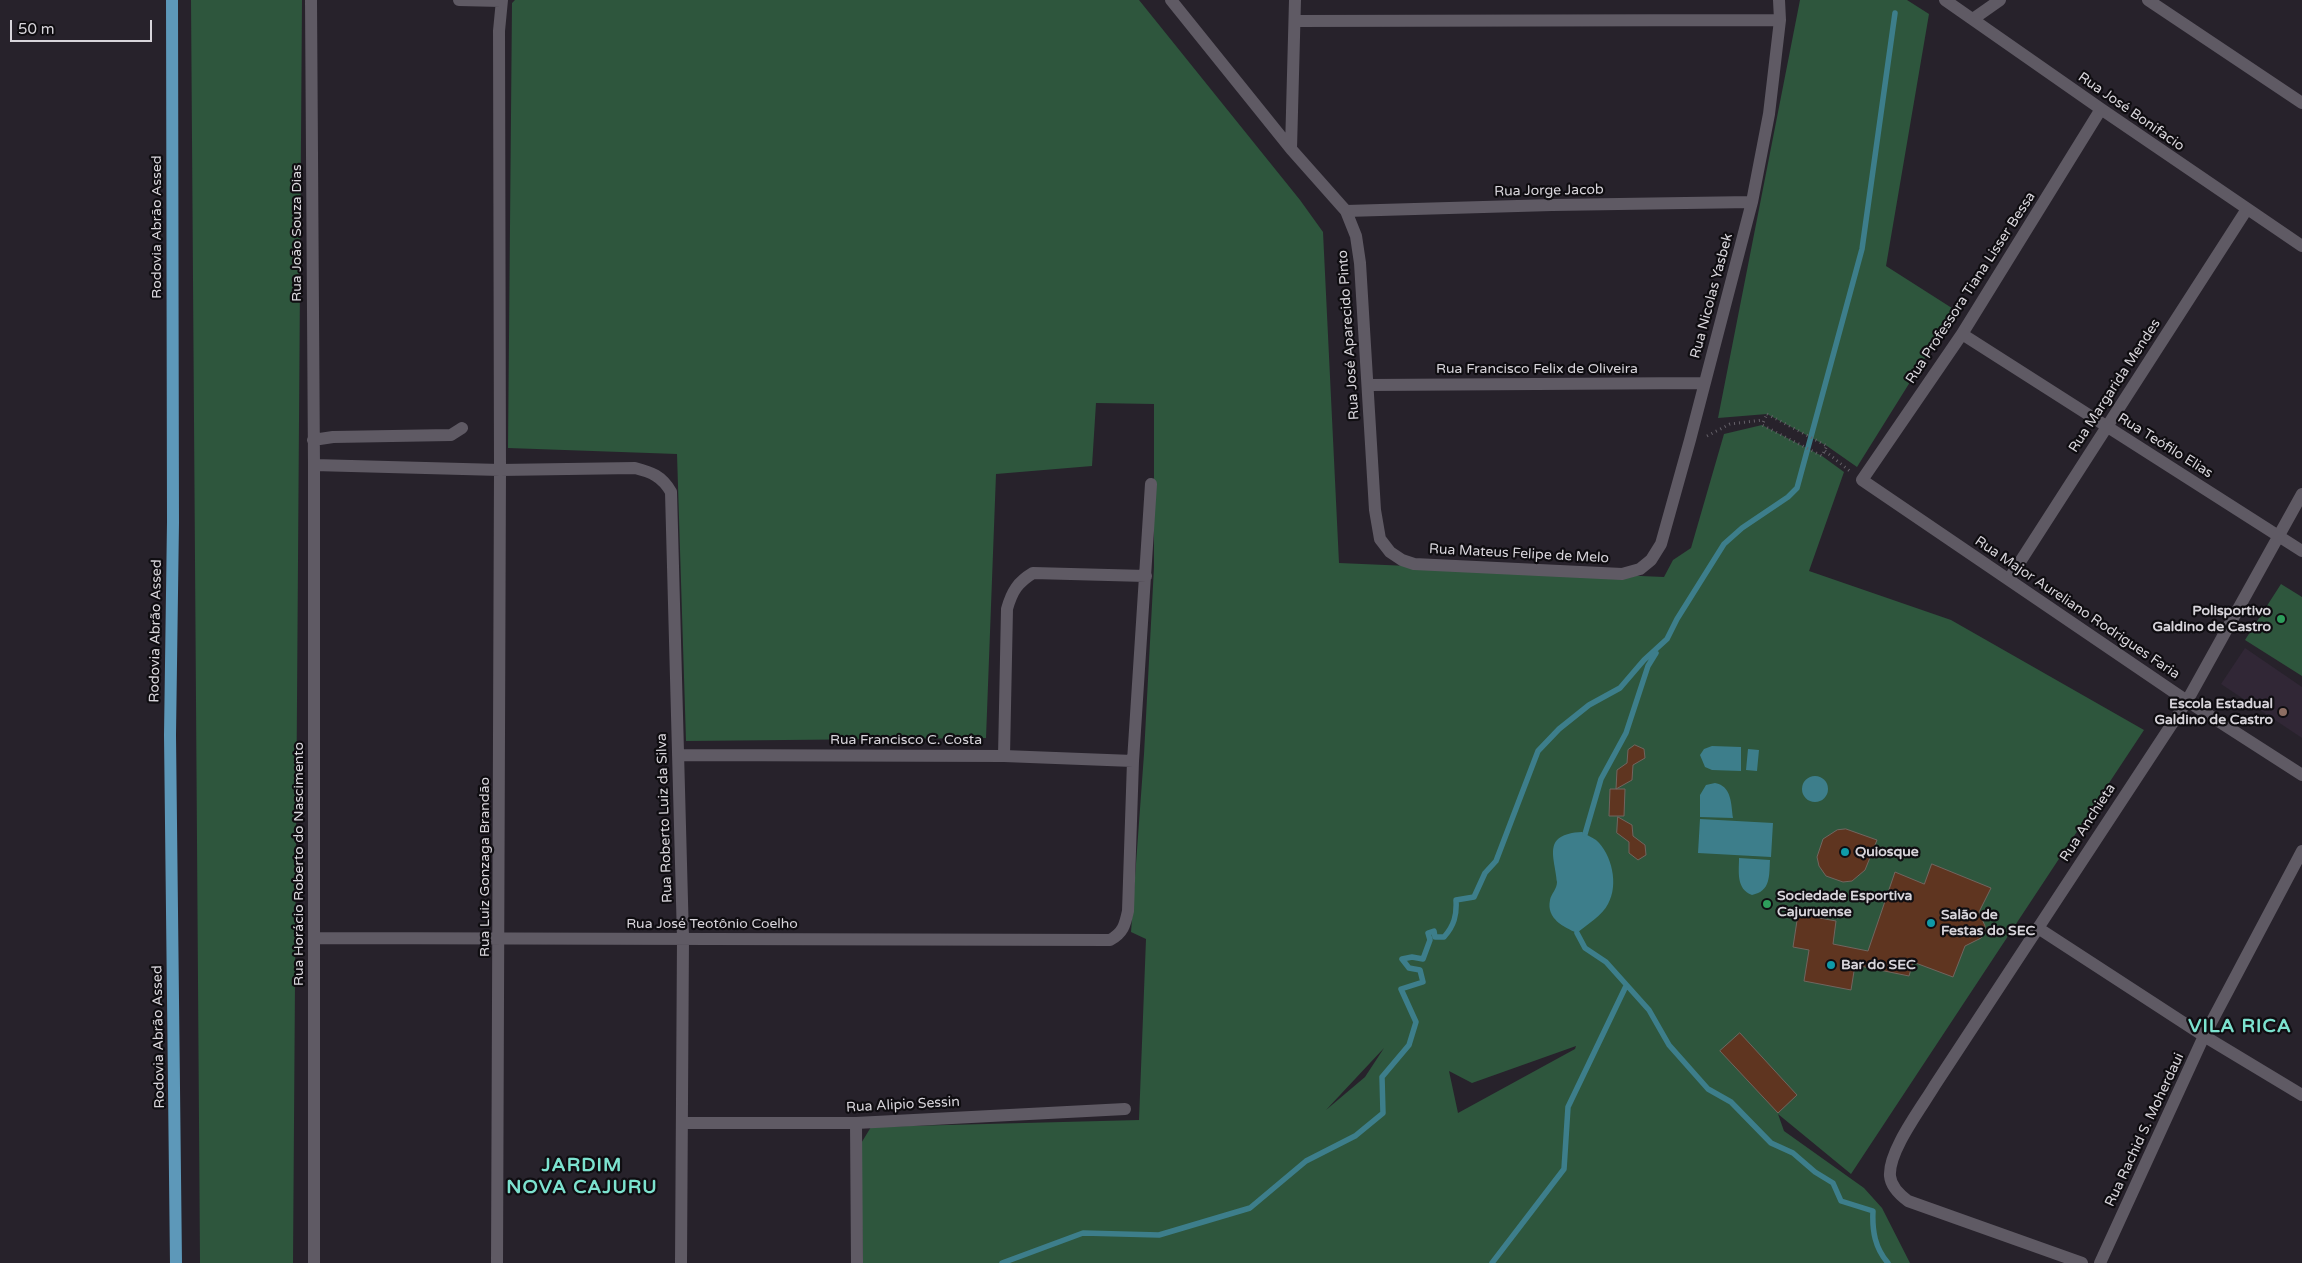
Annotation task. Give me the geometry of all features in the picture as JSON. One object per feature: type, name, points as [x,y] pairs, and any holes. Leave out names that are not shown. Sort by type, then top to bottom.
[{"type":"main road","name":"Rodovia Abrão Assed","points":[[172,0],[173,522],[170,735],[176,1263]]},
{"type":"street","name":"Rua João Souza Dias","points":[[311,0],[314,465]]},
{"type":"street","points":[[459,0],[502,1]]},
{"type":"street","name":"Rua José Aparecido Pinto","points":[[1171,0],[1291,150],[1346,211],[1356,236],[1360,263],[1369,385],[1375,510],[1380,539],[1390,552],[1402,560],[1414,564]]},
{"type":"street","points":[[1291,150],[1295,0]]},
{"type":"street","name":"Rua Nicolas Yasbek","points":[[1622,574],[1640,570],[1651,560],[1660,544],[1690,440],[1752,202],[1769,114],[1780,20],[1779,0]]},
{"type":"street","name":"Rua José Bonifacio","points":[[1945,0],[2302,246]]},
{"type":"street","points":[[1974,19],[2000,0]]},
{"type":"street","points":[[2148,0],[2302,103]]},
{"type":"street","name":"Rua Luiz Gonzaga Brandão","points":[[497,1263],[500,938],[499,31],[502,1]]},
{"type":"street","points":[[1295,21],[1780,20]]},
{"type":"street","name":"Rua Professora Tiana Lisser Bessa","points":[[1862,480],[1962,334],[2101,109]]},
{"type":"street","name":"Rua Jorge Jacob","points":[[1346,211],[1752,202]]},
{"type":"street","name":"Rua Margarida Mendes","points":[[2010,579],[2106,426],[2247,209]]},
{"type":"street","name":"Rua Teófilo Elias","points":[[1962,334],[2302,551]]},
{"type":"street","name":"Rua Francisco Felix de Oliveira","points":[[1369,385],[1704,383]]},
{"type":"street","points":[[313,440],[333,437],[451,435],[462,428]]},
{"type":"street","points":[[314,465],[500,470]]},
{"type":"street","name":"Rua Horácio Roberto do Nascimento","points":[[314,465],[314,1263]]},
{"type":"street","name":"Rua Roberto Luiz da Silva","points":[[500,470],[635,468],[652,472],[664,481],[671,492],[683,938],[681,1263]]},
{"type":"street","name":"Rua Major Aureliano Rodrigues Faria","points":[[1862,480],[2187,700],[2302,775]]},
{"type":"street","points":[[1133,761],[1151,484]]},
{"type":"street","name":"Rua Anchieta","points":[[2082,1263],[1908,1201],[1897,1192],[1890,1178],[1891,1164],[1898,1146],[1935,1085],[2187,700],[2302,494]]},
{"type":"street","name":"Rua Mateus Felipe de Melo","points":[[1414,564],[1622,574]]},
{"type":"street","points":[[1004,756],[1007,608],[1012,592],[1021,580],[1034,572],[1146,576]]},
{"type":"street","name":"Rua Francisco C. Costa","points":[[678,755],[1004,756],[1133,761]]},
{"type":"street","name":"Rua José Teotônio Coelho","points":[[314,938],[1110,940],[1119,935],[1125,925],[1128,912],[1133,761]]},
{"type":"street","name":"Rua Rachid S. Moherdaui","points":[[2100,1263],[2204,1036],[2302,851]]},
{"type":"street","points":[[2038,928],[2204,1036],[2302,1095]]},
{"type":"street","name":"Rua Alipio Sessin","points":[[683,1123],[856,1123],[1125,1109]]},
{"type":"street","points":[[856,1123],[856,1263]]},
{"type":"path","points":[[1767,414],[1827,446],[1824,451],[1822,456],[1762,425],[1767,414]]},
{"type":"path","points":[[1690,440],[1701,438],[1730,424],[1763,420]]},
{"type":"path","points":[[1824,451],[1862,480]]},
{"type":"shaded area","name":"Escola Estadual Galdino de Castro","points":[[2245,648],[2302,687],[2302,738],[2221,684]]},
{"type":"green space","points":[[191,0],[302,0],[293,1263],[200,1263]]},
{"type":"green space","points":[[515,0],[1139,0],[1300,200],[1323,232],[1339,563],[1664,577],[1673,560],[1691,548],[1724,434],[1762,425],[1822,456],[1844,472],[1809,571],[1951,620],[2144,730],[1851,1174],[1778,1114],[1784,1131],[1864,1188],[1882,1208],[1910,1263],[863,1263],[860,1145],[871,1127],[1139,1120],[1146,939],[1131,932],[1144,754],[1154,567],[1154,404],[1096,403],[1092,466],[996,474],[986,738],[686,741],[677,454],[508,448],[512,3]],"holes":[[[1576,1046],[1575,1049],[1458,1113],[1449,1071],[1472,1083]],[[1384,1048],[1365,1077],[1326,1110]]]},
{"type":"green space","points":[[1800,0],[1907,0],[1929,14],[1886,266],[1955,310],[1857,467],[1827,446],[1767,414],[1718,418]]},
{"type":"green space","name":"Polisportivo Galdino de Castro","points":[[2281,584],[2302,597],[2302,676],[2245,640]]},
{"type":"water","points":[[1712,746],[1741,747],[1741,771],[1712,770],[1705,767],[1700,755],[1704,749]]},
{"type":"water","points":[[1748,749],[1759,750],[1757,771],[1746,770]]},
{"type":"water","points":[[1815,776],[1824,780],[1828,789],[1824,798],[1815,802],[1806,798],[1802,789],[1806,780]]},
{"type":"water","points":[[1715,783],[1721,785],[1728,792],[1733,818],[1700,817],[1700,795],[1706,785]]},
{"type":"water","points":[[1700,819],[1773,823],[1771,857],[1698,853]]},
{"type":"water","points":[[1582,832],[1596,840],[1606,853],[1612,870],[1613,888],[1606,908],[1577,933],[1557,921],[1549,907],[1557,882],[1553,848],[1561,837]]},
{"type":"water","points":[[1739,858],[1770,860],[1768,882],[1763,890],[1752,895],[1743,889],[1739,874]]},
{"type":"building","points":[[1635,745],[1644,749],[1645,758],[1633,765],[1632,780],[1616,789],[1617,770],[1627,763],[1628,750]]},
{"type":"building","points":[[1610,789],[1625,789],[1624,816],[1609,816]]},
{"type":"building","points":[[1618,817],[1632,825],[1633,836],[1645,845],[1646,855],[1638,860],[1629,853],[1629,842],[1617,833]]},
{"type":"building","name":"Quiosque","points":[[1846,829],[1877,840],[1865,870],[1852,881],[1843,882],[1826,876],[1819,866],[1817,857],[1823,839],[1837,830]]},
{"type":"building","name":"Salão de Festas do SEC","points":[[1932,864],[1991,888],[1979,912],[1985,926],[1985,932],[1981,938],[1965,946],[1953,977],[1913,962],[1909,976],[1855,965],[1851,990],[1804,981],[1809,950],[1793,947],[1798,914],[1836,921],[1833,944],[1868,951],[1895,872],[1924,884]]},
{"type":"building","points":[[1740,1033],[1797,1095],[1778,1113],[1720,1051]]},
{"type":"waterway","points":[[1002,1263],[1083,1233],[1159,1235],[1250,1208],[1306,1161],[1355,1136],[1383,1113],[1382,1077],[1409,1045],[1416,1022],[1401,989],[1423,982],[1420,970],[1409,968],[1402,959],[1412,957],[1423,959],[1430,940],[1428,933],[1434,931],[1435,937],[1444,937],[1454,920],[1456,900],[1474,897],[1485,873],[1496,861],[1538,751],[1559,729],[1589,705],[1620,688],[1644,660],[1667,639],[1677,619],[1724,544],[1742,528],[1788,497],[1797,488],[1862,249],[1895,13]]},
{"type":"waterway","points":[[1585,834],[1601,779],[1626,733],[1648,666],[1656,653]]},
{"type":"waterway","points":[[1577,933],[1585,948],[1606,962],[1649,1010],[1669,1045],[1708,1089],[1731,1102],[1771,1143],[1793,1153],[1815,1172],[1833,1183],[1841,1201],[1873,1211],[1875,1239],[1888,1263]]},
{"type":"waterway","points":[[1492,1263],[1564,1169],[1568,1107],[1626,986]]},
{"type":"place","name":"Polisportivo Galdino de Castro","points":[[2281,619]]},
{"type":"place","name":"Escola Estadual Galdino de Castro","points":[[2283,712]]},
{"type":"place","name":"Quiosque","points":[[1845,852]]},
{"type":"place","name":"Sociedade Esportiva Cajuruense","points":[[1767,904]]},
{"type":"place","name":"Salão de Festas do SEC","points":[[1931,923]]},
{"type":"place","name":"Bar do SEC","points":[[1831,965]]},
{"type":"district","name":"VILA RICA","points":[[2240,1027]]},
{"type":"district","name":"JARDIM NOVA CAJURU","points":[[582,1177]]}]
